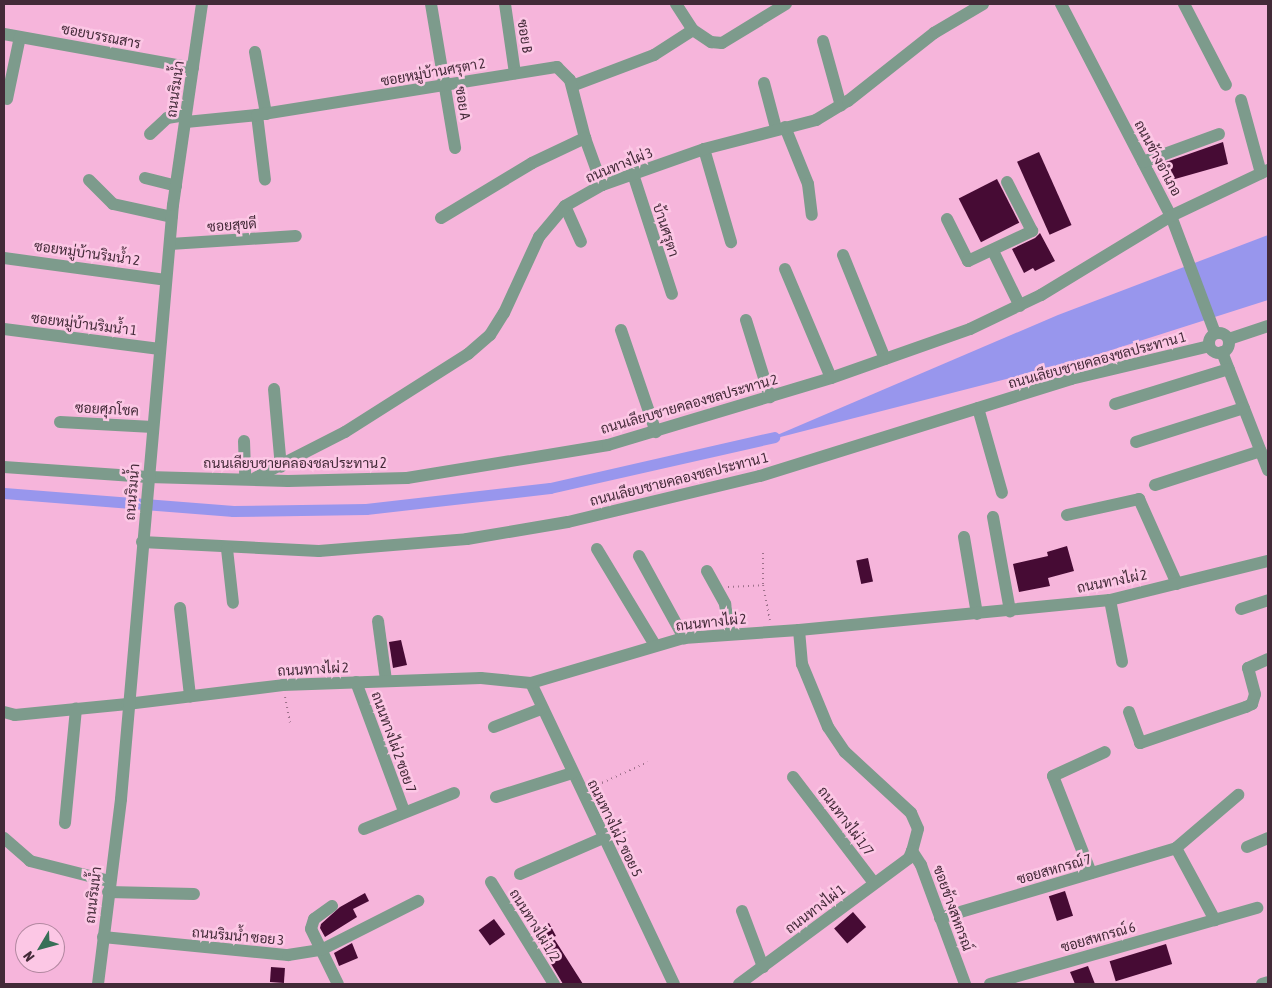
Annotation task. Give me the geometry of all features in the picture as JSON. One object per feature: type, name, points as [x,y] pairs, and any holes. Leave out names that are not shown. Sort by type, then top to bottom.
[{"type":"street","name":"ถนนริมน้ำ","points":[[98,984],[121,799],[127,704],[172,217],[202,4]]},
{"type":"street","name":"ซอย A","points":[[431,4],[454,148]]},
{"type":"street","name":"ซอย B","points":[[505,4],[515,73]]},
{"type":"street","points":[[676,4],[693,30],[711,42],[722,44],[786,4]]},
{"type":"street","name":"ถนนข้างอำเภอ","points":[[1061,4],[1171,216],[1214,329]]},
{"type":"street","points":[[1184,4],[1226,85]]},
{"type":"street","name":"ถนนทางไผ่ 3","points":[[248,479],[281,467],[346,432],[468,354],[490,335],[504,313],[539,238],[565,206],[602,185],[704,148],[816,120],[841,106],[934,33],[978,5]]},
{"type":"street","points":[[572,86],[654,55],[693,30]]},
{"type":"street","name":"ซอยบรรณสาร","points":[[4,34],[193,68]]},
{"type":"street","points":[[7,99],[20,37]]},
{"type":"street","points":[[823,41],[841,106]]},
{"type":"street","points":[[255,52],[262,115],[265,180]]},
{"type":"street","name":"ซอยหมู่บ้านศรุตา 2","points":[[150,134],[168,118],[186,119],[262,115],[557,67],[567,74],[572,86],[585,138],[602,185]]},
{"type":"street","points":[[764,83],[780,128],[808,184],[812,215]]},
{"type":"street","points":[[1240,100],[1265,171]]},
{"type":"street","points":[[1143,162],[1219,134]]},
{"type":"street","points":[[442,218],[532,163],[585,138]]},
{"type":"street","points":[[704,148],[731,242]]},
{"type":"street","name":"ถนนเลียบชายคลองชลประทาน 2","points":[[4,467],[148,480],[407,478],[608,445],[831,378],[970,329],[1020,306],[1171,216],[1265,171]]},
{"type":"street","name":"บ้านศรุตา","points":[[633,174],[672,294]]},
{"type":"street","points":[[145,178],[176,186]]},
{"type":"street","points":[[89,180],[113,204],[172,217]]},
{"type":"street","points":[[947,219],[968,261],[993,251],[1032,231],[1008,182]]},
{"type":"street","points":[[565,206],[581,242]]},
{"type":"street","name":"ซอยสุขดี","points":[[170,244],[296,236]]},
{"type":"street","points":[[993,251],[1020,306]]},
{"type":"street","points":[[843,255],[885,359]]},
{"type":"street","name":"ซอยหมู่บ้านริมน้ำ 2","points":[[4,258],[166,280]]},
{"type":"street","points":[[785,269],[831,378]]},
{"type":"street","points":[[746,320],[770,397]]},
{"type":"street","points":[[1229,339],[1268,326]]},
{"type":"street","name":"ซอยหมู่บ้านริมน้ำ 1","points":[[4,329],[160,350]]},
{"type":"street","points":[[1214,329],[1223,333],[1229,339],[1228,347],[1222,352],[1214,352],[1209,346],[1209,338],[1214,329]]},
{"type":"street","points":[[621,330],[656,432]]},
{"type":"street","name":"ถนนเลียบชายคลองชลประทาน 1","points":[[142,541],[227,549],[329,550],[467,539],[568,522],[760,476],[1071,379],[1209,346]]},
{"type":"street","points":[[1222,352],[1268,470]]},
{"type":"street","points":[[1116,404],[1229,369]]},
{"type":"street","points":[[274,389],[281,467]]},
{"type":"street","points":[[978,408],[1002,493]]},
{"type":"street","points":[[1136,442],[1244,408]]},
{"type":"street","name":"ซอยศุภโชค","points":[[60,422],[153,427]]},
{"type":"street","points":[[244,441],[248,479]]},
{"type":"street","points":[[1155,485],[1261,451]]},
{"type":"street","points":[[1067,515],[1138,500],[1177,584]]},
{"type":"street","points":[[992,516],[1010,611]]},
{"type":"street","points":[[964,536],[977,614]]},
{"type":"street","points":[[227,549],[233,603]]},
{"type":"street","points":[[597,549],[655,645]]},
{"type":"street","points":[[639,556],[684,638]]},
{"type":"street","name":"ถนนทางไผ่ 2","points":[[4,712],[15,715],[284,685],[482,678],[531,683],[684,638],[799,630],[1110,600],[1268,561]]},
{"type":"street","points":[[707,571],[725,604],[730,634]]},
{"type":"street","points":[[1110,600],[1122,662]]},
{"type":"street","points":[[1241,609],[1268,600]]},
{"type":"street","points":[[180,608],[190,696]]},
{"type":"street","points":[[378,621],[386,680]]},
{"type":"street","points":[[799,630],[802,664],[828,727],[845,752],[911,813],[918,829],[911,855]]},
{"type":"street","points":[[1128,712],[1140,743],[1246,707],[1252,704],[1255,694],[1248,668],[1268,659]]},
{"type":"street","name":"ถนนทางไผ่ 2 ซอย 7","points":[[356,682],[404,812]]},
{"type":"street","name":"ถนนทางไผ่ 2 ซอย 5","points":[[531,683],[541,709],[674,984]]},
{"type":"street","points":[[65,823],[76,709]]},
{"type":"street","points":[[494,727],[541,709]]},
{"type":"street","points":[[1091,873],[1053,776],[1105,752]]},
{"type":"street","points":[[496,797],[572,773]]},
{"type":"street","name":"ถนนทางไผ่ 1/7","points":[[793,777],[874,883]]},
{"type":"street","points":[[364,829],[454,793]]},
{"type":"street","points":[[1215,920],[1176,848],[1238,795]]},
{"type":"street","points":[[4,838],[30,862],[109,887],[194,894]]},
{"type":"street","points":[[520,874],[603,838]]},
{"type":"street","points":[[1247,847],[1268,838]]},
{"type":"street","name":"ซอยสหกรณ์ 7","points":[[940,918],[1176,848]]},
{"type":"street","name":"ถนนทางไผ่ 1","points":[[739,984],[911,855]]},
{"type":"street","name":"ซอยข้างสหกรณ์","points":[[911,855],[921,865],[965,984]]},
{"type":"street","name":"ถนนทางไผ่ 1/2","points":[[491,882],[554,984]]},
{"type":"street","name":"ถนนริมน้ำ ซอย 3","points":[[103,937],[288,955],[321,950],[418,901]]},
{"type":"street","points":[[332,906],[312,924],[321,950],[338,984]]},
{"type":"street","name":"ซอยสหกรณ์ 6","points":[[990,984],[1257,908]]},
{"type":"street","points":[[742,911],[763,967]]},
{"type":"street","points":[[1262,984],[1268,982]]},
{"type":"path","points":[[763,553],[763,584],[773,632]]},
{"type":"path","points":[[717,588],[763,584]]},
{"type":"path","points":[[284,685],[290,723]]},
{"type":"path","points":[[581,792],[648,762]]},
{"type":"shaded area","points":[[1268,235],[1268,300],[1077,361],[761,442],[1058,315]]},
{"type":"building","points":[[1223,142],[1228,164],[1168,181],[1166,162]]},
{"type":"building","points":[[1039,152],[1072,225],[1050,235],[1017,162]]},
{"type":"building","points":[[997,179],[1019,223],[981,242],[959,199]]},
{"type":"building","points":[[1040,233],[1055,261],[1035,271],[1033,268],[1024,273],[1012,249],[1035,238]]},
{"type":"building","points":[[1067,546],[1074,571],[1048,578],[1050,586],[1019,592],[1013,564],[1048,556],[1047,552]]},
{"type":"building","points":[[868,558],[873,581],[861,584],[856,560]]},
{"type":"building","points":[[401,640],[407,665],[393,668],[389,642]]},
{"type":"building","points":[[1065,891],[1073,916],[1057,921],[1049,896]]},
{"type":"building","points":[[365,893],[369,901],[353,909],[357,917],[325,937],[320,928],[321,924],[340,907]]},
{"type":"building","points":[[853,912],[866,927],[847,943],[834,928]]},
{"type":"building","points":[[494,919],[505,934],[490,946],[479,930]]},
{"type":"building","points":[[549,923],[556,936],[553,937],[583,984],[563,984],[532,932]]},
{"type":"building","points":[[352,943],[358,958],[339,966],[334,953]]},
{"type":"building","points":[[1166,944],[1172,964],[1116,981],[1110,961]]},
{"type":"building","points":[[1088,966],[1095,984],[1075,984],[1070,972]]},
{"type":"building","points":[[271,967],[285,968],[284,983],[270,982]]},
{"type":"waterway","points":[[4,493],[233,511],[366,509],[550,488],[774,437]]}]
